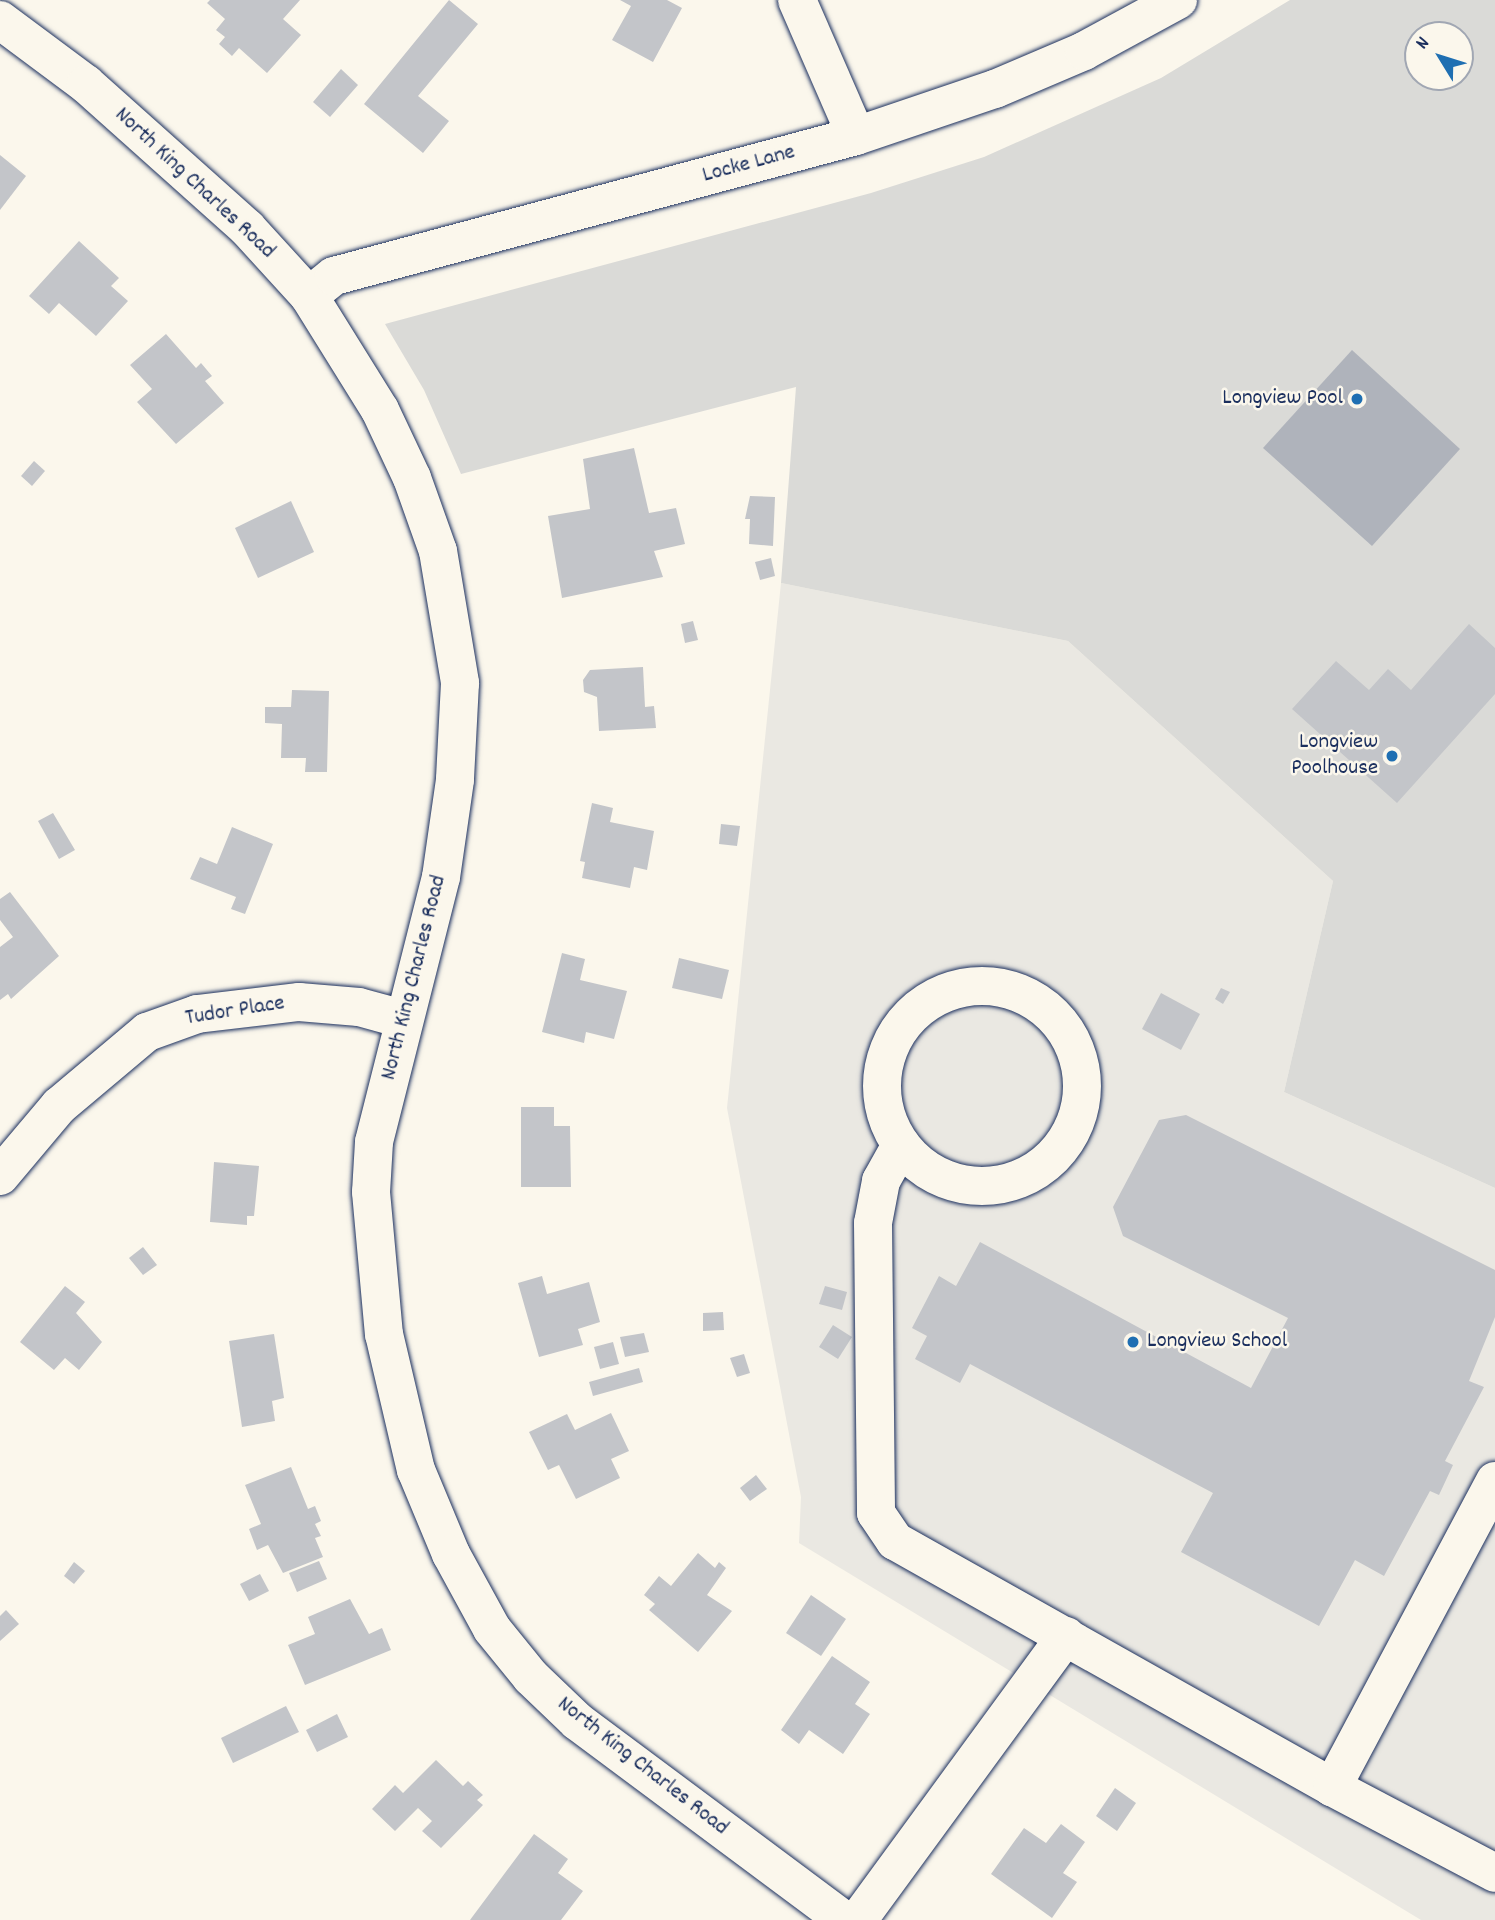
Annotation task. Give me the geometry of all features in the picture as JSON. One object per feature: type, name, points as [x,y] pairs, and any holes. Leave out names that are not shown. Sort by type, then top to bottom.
[{"type":"street","points":[[797,0],[856,136]]},
{"type":"street","name":"Locke Lane","points":[[309,296],[334,276],[856,136],[995,89],[1084,51],[1178,0]]},
{"type":"street","name":"North King Charles Road","points":[[0,20],[86,84],[237,219],[309,296],[380,410],[412,478],[438,551],[454,630],[460,683],[455,780],[442,877],[403,1019],[374,1142],[374,1256],[384,1334],[416,1470],[451,1554],[492,1629],[531,1677],[577,1721],[844,1920]]},
{"type":"street","points":[[992,985],[1024,994],[1042,1006],[1072,1038],[1082,1070],[1082,1104],[1071,1135],[1049,1161],[1021,1179],[988,1187],[955,1183],[925,1169],[901,1145],[886,1116],[882,1083],[888,1051],[904,1022],[929,1001],[959,988],[992,985]]},
{"type":"street","name":"Tudor Place","points":[[0,1176],[59,1106],[147,1032],[197,1014],[299,1002],[359,1007],[403,1019]]},
{"type":"street","points":[[901,1145],[881,1181],[873,1223],[876,1513],[895,1541],[1332,1787],[1495,1873]]},
{"type":"street","points":[[1332,1787],[1495,1481]]},
{"type":"street","points":[[858,1920],[1066,1636]]},
{"type":"shaded area","points":[[1290,0],[1495,0],[1495,1188],[1284,1092],[1333,881],[1068,641],[781,583],[796,387],[461,474],[424,390],[385,324],[871,193],[984,157],[1161,78]]},
{"type":"shaded area","name":"Longview Pool","points":[[1352,350],[1460,449],[1372,546],[1263,448]]},
{"type":"shaded area","name":"Longview School","points":[[781,583],[1068,641],[1333,881],[1284,1092],[1495,1188],[1495,1920],[1421,1920],[799,1543],[801,1497],[727,1108]]},
{"type":"building","points":[[210,0],[300,0],[283,19],[301,35],[267,73],[239,48],[232,56],[219,44],[225,37],[216,30],[225,19],[207,3]]},
{"type":"building","points":[[449,0],[478,24],[418,96],[449,121],[423,153],[364,104]]},
{"type":"building","points":[[620,0],[667,0],[682,8],[653,62],[612,40],[631,6]]},
{"type":"building","points":[[341,69],[358,85],[330,117],[313,102]]},
{"type":"building","points":[[0,155],[26,176],[0,210]]},
{"type":"building","points":[[79,241],[119,278],[111,286],[128,301],[96,336],[59,303],[49,314],[29,296]]},
{"type":"building","points":[[166,334],[196,368],[201,363],[212,376],[205,381],[224,403],[176,444],[137,402],[152,389],[130,365]]},
{"type":"building","points":[[634,448],[649,513],[676,508],[685,544],[654,551],[663,577],[562,598],[548,516],[590,509],[583,459]]},
{"type":"building","points":[[34,461],[45,471],[32,486],[21,476]]},
{"type":"building","points":[[750,496],[775,497],[773,546],[749,544],[750,519],[745,519]]},
{"type":"building","points":[[291,501],[314,552],[258,578],[235,528]]},
{"type":"building","points":[[771,558],[775,576],[760,580],[755,562]]},
{"type":"building","points":[[693,621],[698,640],[685,643],[681,624]]},
{"type":"building","name":"Longview Poolhouse","points":[[1469,624],[1495,648],[1495,694],[1397,803],[1292,709],[1336,661],[1369,690],[1388,669],[1411,690]]},
{"type":"building","points":[[643,667],[645,707],[654,706],[656,728],[599,731],[597,697],[584,692],[583,680],[590,670]]},
{"type":"building","points":[[292,690],[329,691],[327,772],[305,772],[306,758],[281,758],[282,724],[265,723],[265,707],[291,707]]},
{"type":"building","points":[[592,803],[613,808],[610,822],[654,831],[647,870],[634,867],[630,888],[582,878],[585,862],[580,861]]},
{"type":"building","points":[[53,813],[75,850],[59,859],[38,821]]},
{"type":"building","points":[[721,824],[740,826],[737,846],[719,844]]},
{"type":"building","points":[[232,827],[273,844],[245,914],[231,909],[236,897],[190,879],[200,857],[217,864]]},
{"type":"building","points":[[10,892],[59,956],[11,999],[8,994],[0,1000],[0,947],[13,937],[0,920],[0,899]]},
{"type":"building","points":[[562,953],[585,959],[580,980],[627,991],[614,1039],[586,1032],[584,1043],[542,1032]]},
{"type":"building","points":[[679,958],[729,970],[722,999],[672,988]]},
{"type":"building","points":[[1221,988],[1230,992],[1223,1004],[1215,999]]},
{"type":"building","points":[[1161,993],[1200,1014],[1181,1050],[1142,1029]]},
{"type":"building","points":[[521,1107],[554,1107],[554,1126],[570,1126],[571,1187],[521,1187]]},
{"type":"building","points":[[1186,1115],[1495,1270],[1495,1317],[1469,1381],[1484,1387],[1445,1461],[1453,1465],[1439,1495],[1430,1491],[1384,1576],[1355,1560],[1319,1626],[1181,1552],[1213,1493],[970,1364],[960,1383],[915,1359],[927,1336],[912,1328],[939,1276],[956,1286],[980,1242],[1251,1388],[1288,1318],[1123,1236],[1113,1207],[1159,1120]]},
{"type":"building","points":[[214,1162],[259,1166],[254,1216],[247,1216],[247,1225],[210,1222]]},
{"type":"building","points":[[143,1247],[157,1265],[143,1275],[129,1258]]},
{"type":"building","points":[[542,1276],[547,1294],[589,1282],[600,1322],[578,1329],[583,1345],[539,1357],[518,1283]]},
{"type":"building","points":[[65,1286],[85,1302],[76,1313],[102,1342],[79,1370],[65,1358],[54,1370],[20,1342]]},
{"type":"building","points":[[825,1286],[847,1292],[842,1310],[819,1304]]},
{"type":"building","points":[[723,1312],[724,1330],[703,1331],[703,1313]]},
{"type":"building","points":[[833,1325],[852,1337],[838,1359],[819,1347]]},
{"type":"building","points":[[644,1333],[649,1352],[625,1357],[620,1337]]},
{"type":"building","points":[[274,1334],[284,1398],[272,1401],[275,1421],[242,1427],[229,1341]]},
{"type":"building","points":[[613,1342],[619,1364],[600,1369],[594,1347]]},
{"type":"building","points":[[744,1354],[750,1373],[737,1377],[730,1358]]},
{"type":"building","points":[[639,1368],[643,1382],[593,1396],[589,1382]]},
{"type":"building","points":[[611,1413],[629,1451],[611,1459],[620,1478],[576,1499],[559,1465],[548,1470],[529,1432],[567,1414],[575,1430]]},
{"type":"building","points":[[291,1467],[308,1509],[315,1506],[321,1521],[315,1524],[321,1536],[315,1538],[323,1557],[283,1573],[268,1545],[257,1550],[249,1529],[261,1524],[245,1485]]},
{"type":"building","points":[[756,1475],[767,1489],[750,1501],[740,1488]]},
{"type":"building","points":[[698,1553],[715,1568],[719,1562],[726,1568],[707,1595],[732,1611],[698,1652],[649,1610],[655,1604],[644,1595],[659,1576],[671,1586]]},
{"type":"building","points":[[319,1561],[327,1579],[297,1592],[289,1573]]},
{"type":"building","points":[[74,1562],[85,1571],[74,1584],[64,1576]]},
{"type":"building","points":[[260,1574],[269,1591],[249,1601],[240,1584]]},
{"type":"building","points":[[811,1595],[846,1619],[821,1656],[786,1633]]},
{"type":"building","points":[[350,1599],[369,1634],[382,1628],[391,1650],[305,1685],[288,1645],[315,1634],[308,1617]]},
{"type":"building","points":[[6,1610],[19,1624],[0,1641],[0,1616]]},
{"type":"building","points":[[832,1656],[870,1682],[855,1704],[870,1714],[843,1754],[809,1730],[799,1744],[781,1730]]},
{"type":"building","points":[[286,1706],[299,1732],[233,1763],[221,1738]]},
{"type":"building","points":[[337,1714],[348,1737],[317,1752],[306,1730]]},
{"type":"building","points":[[436,1760],[463,1786],[468,1781],[483,1795],[477,1800],[483,1805],[441,1848],[422,1831],[432,1821],[418,1808],[395,1831],[372,1809],[395,1785],[403,1793]]},
{"type":"building","points":[[1115,1788],[1136,1803],[1117,1831],[1096,1816]]},
{"type":"building","points":[[1061,1824],[1085,1842],[1063,1873],[1077,1882],[1052,1918],[991,1874],[1024,1828],[1046,1843]]},
{"type":"building","points":[[534,1834],[568,1859],[558,1873],[583,1891],[561,1920],[470,1920]]},
{"type":"place","name":"Longview Pool","points":[[1357,399]]},
{"type":"place","name":"Longview Poolhouse","points":[[1392,756]]},
{"type":"place","name":"Longview School","points":[[1133,1342]]}]
